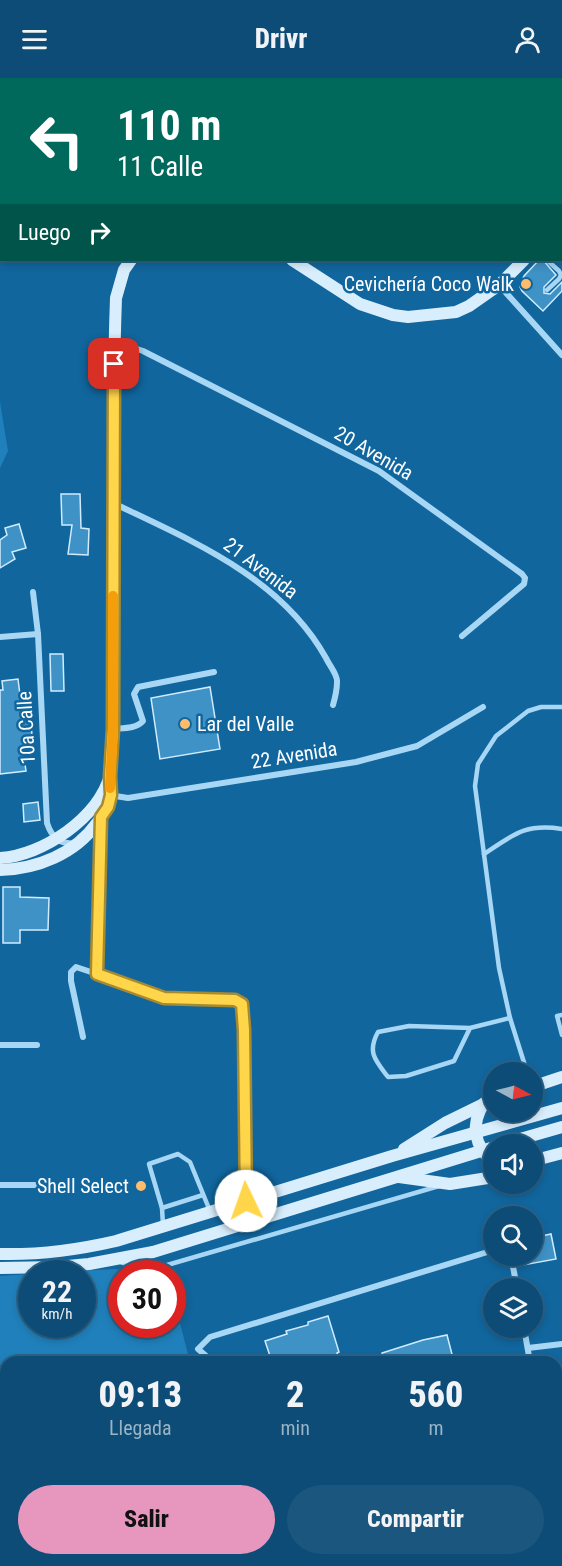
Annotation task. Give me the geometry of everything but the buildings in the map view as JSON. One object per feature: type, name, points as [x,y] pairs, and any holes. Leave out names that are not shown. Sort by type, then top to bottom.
[{"type":"main road","points":[[0,858],[22,854],[55,839],[83,818],[105,795],[110,776],[113,729],[114,340],[117,291],[124,270],[130,261]]},
{"type":"main road","points":[[294,261],[360,304],[408,317],[456,312],[469,306],[499,285],[523,261]]},
{"type":"main road","points":[[0,870],[33,866],[50,860],[76,844],[89,834],[108,807],[105,795]]},
{"type":"main road","points":[[543,1083],[562,1077]]},
{"type":"main road","points":[[392,1156],[445,1123],[483,1104]]},
{"type":"main road","points":[[0,1254],[35,1255],[83,1249],[163,1227],[392,1156],[562,1108]]},
{"type":"main road","points":[[483,1110],[475,1122],[476,1132],[483,1143]]},
{"type":"main road","points":[[538,1134],[562,1127]]},
{"type":"main road","points":[[116,1260],[153,1252],[483,1150]]},
{"type":"main road","points":[[543,1158],[562,1153]]},
{"type":"main road","points":[[398,1177],[446,1184],[483,1179]]},
{"type":"main road","points":[[0,1269],[57,1267],[108,1261]]},
{"type":"street","points":[[499,285],[562,355]]},
{"type":"street","name":"20 Avenida","points":[[114,340],[143,351],[379,471],[522,574],[525,578],[524,584],[462,636]]},
{"type":"street","name":"21 Avenida","points":[[112,503],[230,562],[295,615],[317,642],[338,680],[333,705]]},
{"type":"street","name":"10a Calle","points":[[33,592],[38,634],[47,823],[55,839]]},
{"type":"street","points":[[0,637],[38,634]]},
{"type":"street","points":[[113,729],[137,726],[143,720],[134,694],[138,687],[214,672]]},
{"type":"street","name":"22 Avenida","points":[[105,795],[128,798],[356,762],[417,746],[483,707]]},
{"type":"street","points":[[97,974],[101,817]]},
{"type":"street","points":[[55,839],[64,843],[76,844]]},
{"type":"street","points":[[83,1038],[70,972],[76,967],[164,998],[235,1000],[242,1004],[246,1201]]},
{"type":"street","points":[[0,1045],[37,1045]]},
{"type":"street","points":[[0,1185],[58,1185]]},
{"type":"street","points":[[206,1356],[198,1349],[210,1336],[483,1253]]},
{"type":"street","points":[[526,1338],[529,1356]]},
{"type":"street","points":[[528,1348],[562,1344]]},
{"type":"lane","points":[[547,290],[561,275],[548,261]]},
{"type":"lane","points":[[524,1062],[510,1018],[499,968],[475,786],[478,764],[496,736],[528,711],[541,707],[562,707]]},
{"type":"lane","points":[[484,854],[523,829],[550,827],[562,829]]},
{"type":"lane","points":[[562,1015],[557,1016],[562,1035]]},
{"type":"lane","points":[[471,1028],[454,1061],[406,1076],[388,1077],[374,1060],[372,1043],[378,1032],[409,1026],[471,1028],[510,1018]]},
{"type":"lane","points":[[163,1227],[162,1208],[149,1164],[178,1154],[190,1162],[210,1211]]},
{"type":"lane","points":[[185,1260],[446,1184]]},
{"type":"lane","points":[[162,1208],[203,1195]]},
{"type":"shaded area","points":[[0,402],[8,451],[0,468]]},
{"type":"shaded area","points":[[108,1269],[108,1338],[184,1338],[188,1356],[0,1356],[0,1276],[18,1275],[18,1338],[96,1338],[96,1270]]},
{"type":"slow traffic","points":[[110,788],[113,729],[113,596]]},
{"type":"place","name":"Cevichería Coco Walk","points":[[526,284]]},
{"type":"place","name":"Lar del Valle","points":[[185,724]]},
{"type":"place","name":"Shell Select","points":[[141,1186]]},
{"type":"route","points":[[114,364],[113,729],[111,795],[108,807],[101,817],[102,850],[97,974],[164,998],[235,1000],[242,1004],[246,1201]]}]
